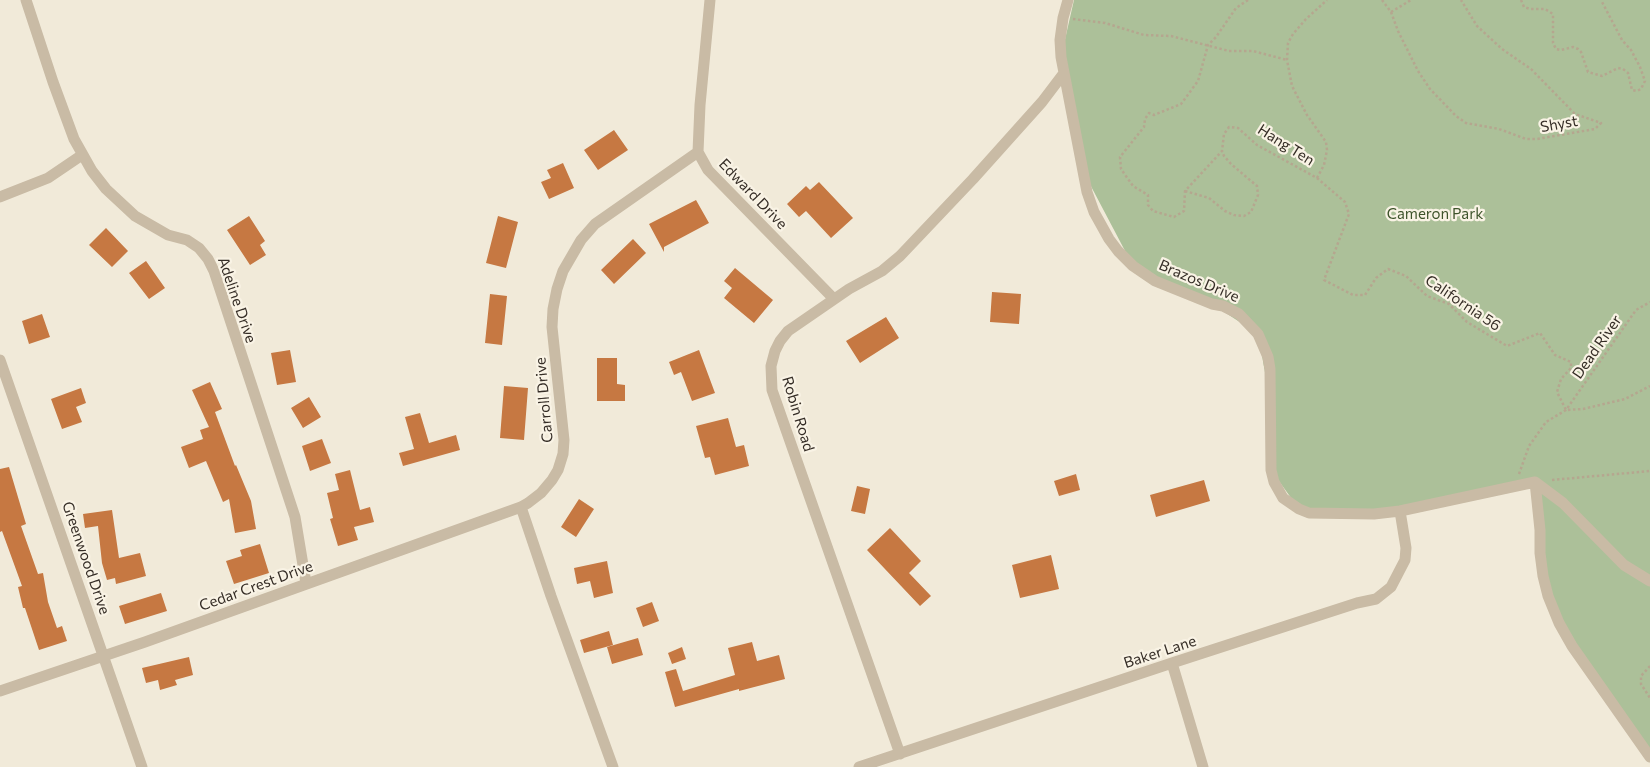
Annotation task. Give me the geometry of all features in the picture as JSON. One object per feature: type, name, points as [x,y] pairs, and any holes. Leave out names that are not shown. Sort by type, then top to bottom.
[{"type":"street","name":"Adeline Drive","points":[[26,0],[74,139],[106,189],[125,207],[154,228],[168,235],[187,240],[199,248],[208,259],[214,271],[295,517],[306,583]]},
{"type":"street","points":[[698,152],[700,105],[710,0]]},
{"type":"street","name":"Brazos Drive","points":[[1068,0],[1060,40],[1061,57],[1087,192],[1097,219],[1118,251],[1145,275],[1155,281],[1212,304],[1223,306],[1239,314],[1260,339],[1268,357],[1270,369],[1271,470],[1274,482],[1283,498],[1308,513],[1374,514],[1400,511],[1535,482]]},
{"type":"street","name":"Robin Road","points":[[900,754],[781,418],[772,390],[770,366],[780,341],[788,331],[882,271],[900,256],[974,180],[1042,102],[1064,73]]},
{"type":"street","name":"Edward Drive","points":[[698,152],[708,170],[834,300]]},
{"type":"street","name":"Carroll Drive","points":[[520,506],[528,503],[541,493],[552,480],[558,470],[562,454],[564,440],[552,327],[553,309],[563,272],[581,240],[595,224],[698,152]]},
{"type":"street","points":[[0,197],[48,178],[82,154]]},
{"type":"street","name":"Greenwood Drive","points":[[0,360],[142,767]]},
{"type":"street","points":[[1535,482],[1563,503],[1624,565],[1650,581]]},
{"type":"street","points":[[1535,482],[1543,576],[1548,596],[1559,623],[1572,646],[1650,757]]},
{"type":"street","points":[[520,506],[613,767]]},
{"type":"street","name":"Cedar Crest Drive","points":[[0,690],[104,656],[520,506]]},
{"type":"street","name":"Baker Lane","points":[[859,767],[1172,663],[1357,603],[1376,599],[1391,587],[1405,560],[1406,548],[1400,511]]},
{"type":"street","points":[[1172,663],[1203,767]]},
{"type":"path","name":"Hang Ten","points":[[1248,0],[1236,8],[1216,37],[1208,45],[1198,81],[1182,104],[1154,115],[1149,113],[1145,119],[1144,127],[1120,157],[1121,169],[1133,186],[1148,196],[1148,206],[1152,211],[1174,217],[1184,211],[1185,191],[1222,151],[1224,134],[1229,127],[1238,128],[1258,144],[1317,178],[1324,165],[1327,150],[1326,142],[1307,115],[1292,86],[1287,60],[1288,44],[1292,34],[1327,0]]},
{"type":"path","points":[[1382,0],[1391,12],[1411,0]]},
{"type":"path","name":"Shyst","points":[[1391,12],[1418,71],[1430,89],[1456,116],[1466,123],[1499,129],[1526,139],[1537,139],[1596,129],[1601,123],[1575,114],[1530,69],[1502,49],[1477,26],[1461,0]]},
{"type":"path","points":[[1521,0],[1524,6],[1530,9],[1545,9],[1553,14],[1553,43],[1556,49],[1561,50],[1573,47],[1578,49],[1581,52],[1588,72],[1602,76],[1618,68],[1623,68],[1628,73],[1632,90],[1637,92],[1645,80],[1640,67],[1631,50],[1622,40],[1600,0]]},
{"type":"path","points":[[1063,18],[1105,23],[1144,35],[1171,36],[1230,51],[1253,51],[1287,60]]},
{"type":"path","points":[[1185,191],[1209,198],[1234,215],[1244,216],[1251,212],[1258,195],[1257,186],[1231,164],[1222,151]]},
{"type":"path","name":"California 56","points":[[1317,178],[1345,202],[1349,214],[1324,280],[1353,294],[1365,295],[1376,278],[1388,269],[1406,276],[1427,296],[1449,304],[1467,322],[1507,346],[1540,334],[1555,355],[1571,362],[1571,368],[1561,379],[1557,392],[1566,410]]},
{"type":"path","name":"Dead River","points":[[1566,410],[1636,310],[1650,302]]},
{"type":"path","points":[[1512,487],[1522,467],[1529,446],[1546,422],[1566,410],[1583,409],[1625,399],[1650,386]]},
{"type":"path","points":[[1535,482],[1650,471]]},
{"type":"path","points":[[1650,666],[1641,676],[1641,684],[1650,698]]},
{"type":"green space","name":"Cameron Park","points":[[1074,0],[1650,0],[1650,749],[1608,697],[1548,596],[1535,482],[1400,511],[1299,509],[1271,470],[1270,400],[1258,334],[1212,304],[1133,266],[1084,173],[1061,57]]},
{"type":"building","points":[[614,130],[628,150],[598,170],[584,150]]},
{"type":"building","points":[[563,163],[574,188],[549,199],[541,182],[551,178],[547,170]]},
{"type":"building","points":[[819,182],[853,218],[831,238],[806,211],[799,217],[787,204],[806,186],[810,190]]},
{"type":"building","points":[[696,200],[709,223],[664,247],[664,252],[649,224]]},
{"type":"building","points":[[249,216],[265,241],[260,245],[266,255],[250,265],[227,230]]},
{"type":"building","points":[[498,216],[518,222],[506,268],[486,263]]},
{"type":"building","points":[[106,228],[128,251],[112,267],[89,245]]},
{"type":"building","points":[[633,239],[646,253],[614,284],[601,270]]},
{"type":"building","points":[[146,261],[165,288],[149,299],[129,273]]},
{"type":"building","points":[[735,268],[773,300],[754,323],[724,298],[732,288],[724,281]]},
{"type":"building","points":[[992,292],[1021,294],[1019,324],[990,322]]},
{"type":"building","points":[[490,294],[507,296],[502,345],[485,343]]},
{"type":"building","points":[[42,314],[50,337],[29,344],[22,321]]},
{"type":"building","points":[[886,317],[899,338],[860,363],[846,341]]},
{"type":"building","points":[[290,350],[296,382],[277,385],[271,353]]},
{"type":"building","points":[[699,350],[715,393],[692,401],[681,372],[674,375],[669,362]]},
{"type":"building","points":[[597,358],[617,358],[617,384],[625,385],[625,401],[597,401]]},
{"type":"building","points":[[210,382],[222,409],[215,412],[235,466],[251,501],[256,529],[235,533],[229,499],[223,502],[206,461],[189,468],[181,447],[203,439],[200,430],[209,427],[192,390]]},
{"type":"building","points":[[504,386],[528,388],[524,440],[500,438]]},
{"type":"building","points":[[81,388],[86,403],[76,407],[82,422],[62,429],[51,399]]},
{"type":"building","points":[[309,397],[321,417],[303,428],[291,408]]},
{"type":"building","points":[[420,413],[429,443],[456,435],[460,450],[403,466],[399,453],[414,449],[405,417]]},
{"type":"building","points":[[728,418],[736,447],[744,445],[749,466],[715,475],[710,457],[705,458],[696,426]]},
{"type":"building","points":[[322,439],[331,463],[310,471],[302,446]]},
{"type":"building","points":[[9,467],[26,524],[21,526],[38,574],[43,573],[48,602],[57,628],[62,626],[67,641],[39,650],[25,608],[23,608],[18,587],[22,586],[2,531],[0,532],[0,469]]},
{"type":"building","points":[[350,470],[360,510],[370,507],[374,522],[354,527],[358,540],[338,546],[330,519],[333,518],[327,493],[339,490],[335,474]]},
{"type":"building","points":[[1076,474],[1080,490],[1059,496],[1054,481]]},
{"type":"building","points":[[1204,480],[1210,501],[1156,517],[1150,495]]},
{"type":"building","points":[[857,486],[870,489],[865,514],[851,511]]},
{"type":"building","points":[[579,499],[594,509],[576,537],[561,527]]},
{"type":"building","points":[[112,510],[119,558],[140,553],[146,576],[116,584],[115,578],[107,580],[102,563],[98,526],[85,528],[83,514]]},
{"type":"building","points":[[890,528],[921,561],[909,573],[931,596],[920,606],[867,550]]},
{"type":"building","points":[[260,544],[269,573],[234,584],[226,561],[242,556],[240,550]]},
{"type":"building","points":[[1051,555],[1059,589],[1020,598],[1012,565]]},
{"type":"building","points":[[607,561],[613,593],[594,598],[590,581],[577,584],[574,568]]},
{"type":"building","points":[[161,593],[167,611],[125,624],[119,606]]},
{"type":"building","points":[[652,602],[659,621],[643,627],[636,608]]},
{"type":"building","points":[[609,631],[613,645],[584,653],[580,640]]},
{"type":"building","points":[[638,638],[643,655],[612,664],[607,647]]},
{"type":"building","points":[[752,642],[757,661],[779,655],[785,679],[739,691],[739,689],[675,707],[665,672],[676,669],[683,691],[735,675],[728,648]]},
{"type":"building","points":[[682,647],[686,659],[672,664],[668,653]]},
{"type":"building","points":[[189,657],[193,675],[175,680],[177,685],[160,690],[158,680],[146,683],[142,668]]}]
